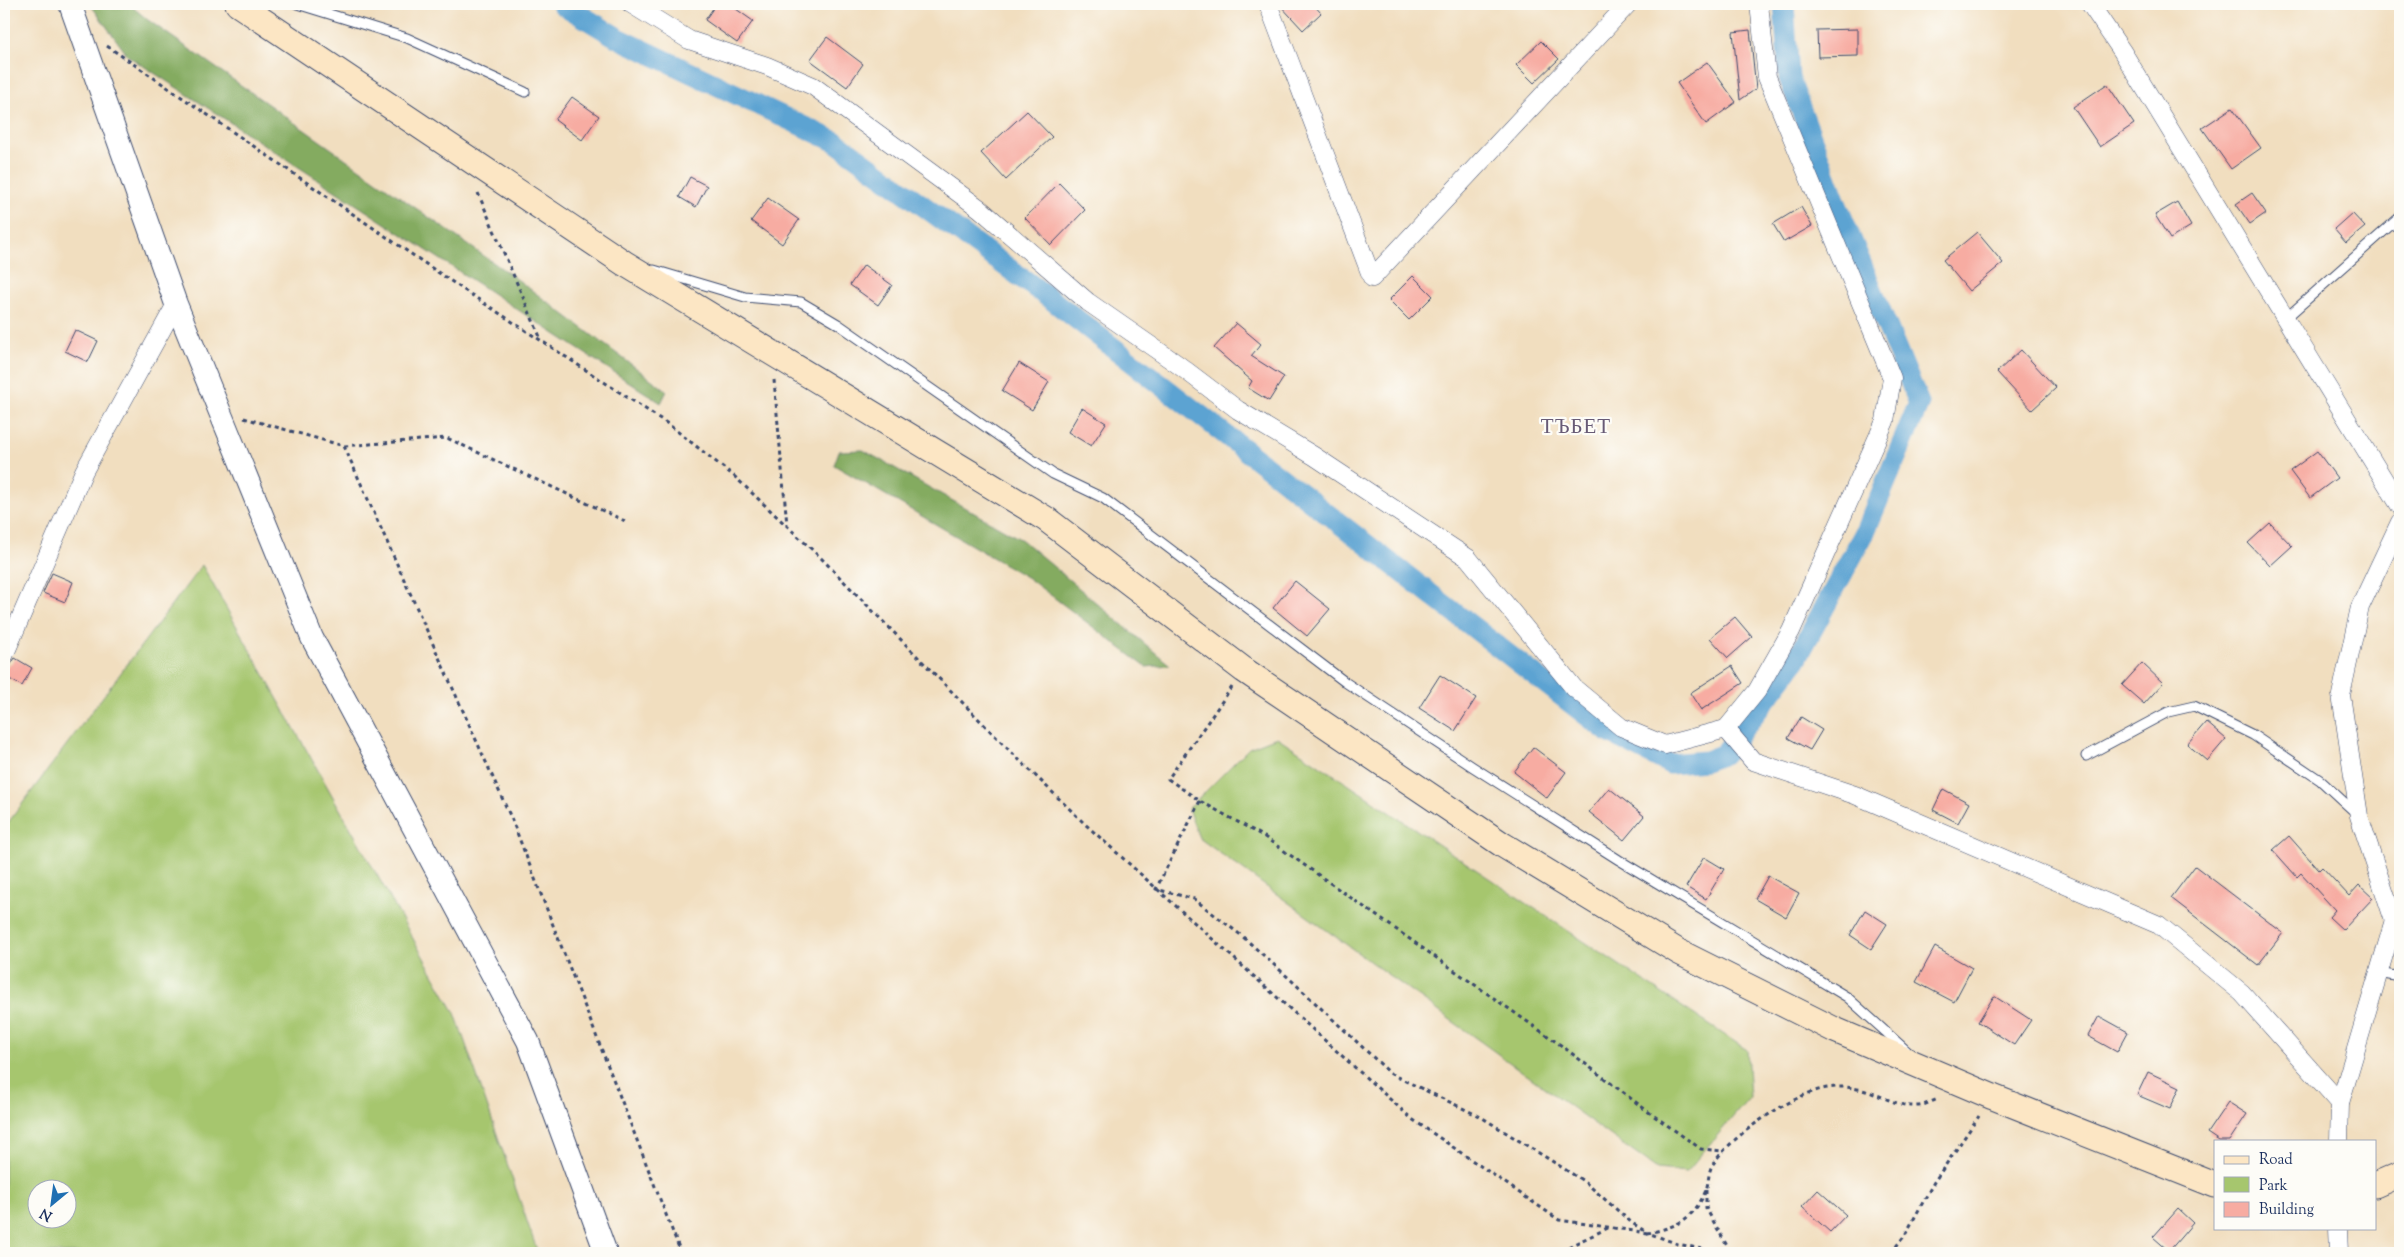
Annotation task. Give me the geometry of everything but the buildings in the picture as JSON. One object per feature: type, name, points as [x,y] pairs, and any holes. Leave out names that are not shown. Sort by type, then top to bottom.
[{"type":"main road","points":[[238,4],[624,263],[1046,518],[1244,670],[1503,845],[1679,952],[1835,1030],[1993,1097],[2214,1185]]},
{"type":"main road","points":[[2376,1185],[2400,1174]]},
{"type":"street","points":[[70,4],[176,304],[312,638],[528,1040],[606,1253]]},
{"type":"street","points":[[631,4],[689,40],[767,66],[814,86],[979,208],[1088,302],[1180,366],[1238,410],[1314,456],[1468,558],[1574,688],[1621,727],[1664,745],[1726,729],[1757,691],[1791,631],[1886,421],[1892,378],[1767,77],[1759,4]]},
{"type":"street","points":[[1268,4],[1372,278],[1628,4]]},
{"type":"street","points":[[2090,4],[2122,51],[2400,506]]},
{"type":"street","points":[[4,656],[84,471],[176,304]]},
{"type":"street","points":[[2339,1140],[2340,1103],[2397,917],[2359,816],[2341,695],[2360,606],[2400,522]]},
{"type":"street","points":[[1726,729],[1753,761],[1855,795],[2158,925],[2242,993],[2340,1103]]},
{"type":"street","points":[[2338,1230],[2339,1253]]},
{"type":"lane","points":[[297,4],[407,38],[525,92]]},
{"type":"lane","points":[[2286,318],[2400,217]]},
{"type":"lane","points":[[624,263],[745,297],[801,302],[838,324],[1053,474],[1103,498],[1345,682],[1619,860],[1847,997],[1930,1071]]},
{"type":"lane","points":[[2086,756],[2168,712],[2194,706],[2253,736],[2320,780],[2359,816]]},
{"type":"lane","points":[[2379,973],[2400,976]]},
{"type":"path","points":[[79,25],[133,65],[541,341],[668,424],[734,476],[821,558],[1005,746],[1156,889],[1412,1119],[1560,1220],[1648,1233],[1678,1244],[1721,1253]]},
{"type":"path","points":[[477,189],[541,341]]},
{"type":"path","points":[[772,352],[787,526]]},
{"type":"path","points":[[220,410],[344,446],[447,438],[625,521]]},
{"type":"path","points":[[344,446],[512,820],[681,1253]]},
{"type":"path","points":[[1244,670],[1168,779],[1200,801],[1263,836],[1562,1046],[1701,1149],[1723,1151]]},
{"type":"path","points":[[1156,889],[1200,801]]},
{"type":"path","points":[[1156,889],[1194,899],[1221,920],[1291,980],[1391,1074],[1480,1117],[1555,1163],[1585,1182],[1632,1223],[1648,1233],[1672,1228],[1692,1214],[1706,1190]]},
{"type":"path","points":[[1731,1253],[1706,1208],[1706,1190],[1711,1166],[1723,1151],[1753,1124],[1806,1094],[1832,1086],[1851,1087],[1900,1105],[1918,1106],[1969,1087]]},
{"type":"path","points":[[1891,1253],[1905,1235],[1934,1182],[1962,1138],[1993,1097]]},
{"type":"path","points":[[1563,1253],[1570,1246],[1610,1226]]},
{"type":"green space","points":[[90,4],[129,4],[148,20],[514,277],[667,391],[661,403],[128,56]]},
{"type":"green space","points":[[863,450],[1022,540],[1170,665],[1146,667],[1028,578],[834,465],[839,451]]},
{"type":"green space","points":[[202,565],[455,1013],[538,1253],[4,1253],[4,828]]},
{"type":"green space","points":[[1277,737],[1747,1050],[1750,1097],[1686,1172],[1657,1169],[1199,838],[1188,809],[1249,748]]},
{"type":"waterway","points":[[562,4],[618,38],[836,142],[1052,300],[1608,732],[1670,764],[1706,761],[1724,754],[1796,660],[1864,534],[1919,403],[1837,205],[1789,78],[1784,4]]},
{"type":"district","name":"ТЪБЕТ","points":[[1576,426]]}]
